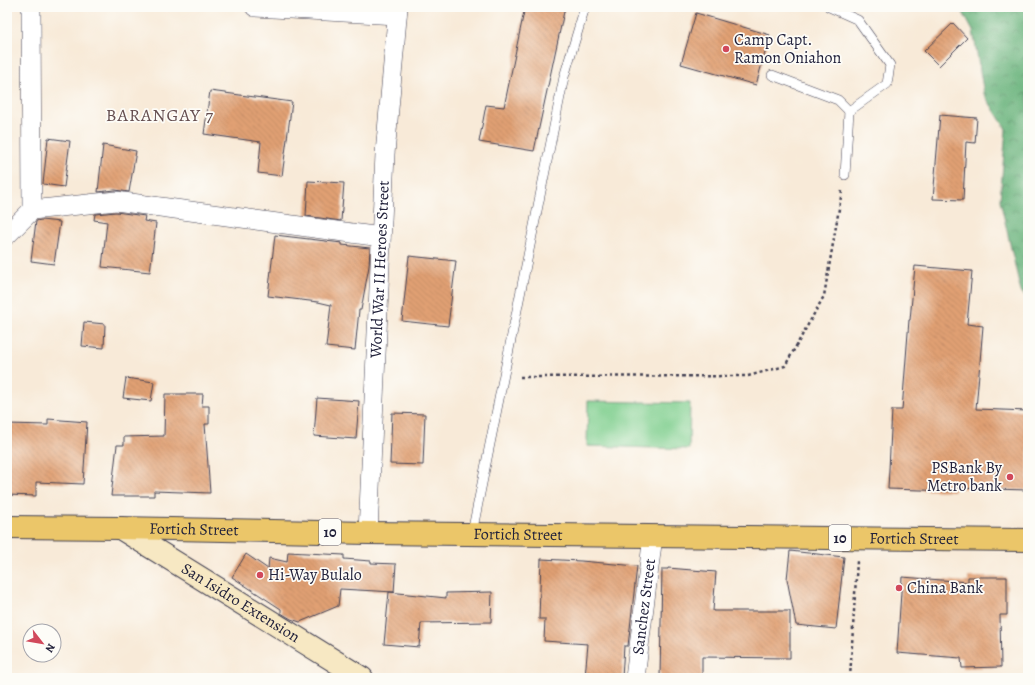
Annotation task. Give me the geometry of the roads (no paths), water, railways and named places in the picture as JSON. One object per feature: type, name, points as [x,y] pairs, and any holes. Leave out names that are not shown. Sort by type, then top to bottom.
[{"type":"highway","name":"Fortich Street","points":[[7,527],[368,533],[1028,540]]},
{"type":"street","points":[[30,7],[32,210]]},
{"type":"street","points":[[255,7],[397,11]]},
{"type":"street","name":"World War II Heroes Street","points":[[368,533],[385,154],[397,11]]},
{"type":"street","points":[[7,235],[32,210],[116,201],[381,237]]},
{"type":"street","name":"San Isidro Extension","points":[[120,528],[362,678]]},
{"type":"street","name":"Sanchez Street","points":[[635,678],[653,536]]},
{"type":"lane","points":[[472,533],[564,77],[586,7]]},
{"type":"lane","points":[[829,7],[858,20],[890,65],[887,84],[849,111]]},
{"type":"lane","points":[[772,75],[838,100],[849,111],[845,175]]},
{"type":"place","name":"Camp Capt. Ramon Oniahon","points":[[726,49]]},
{"type":"place","name":"PSBank By Metro bank","points":[[1010,477]]},
{"type":"place","name":"Hi-Way Bulalo","points":[[260,575]]},
{"type":"place","name":"China Bank","points":[[899,588]]},
{"type":"district","name":"BARANGAY 7","points":[[160,115]]}]
